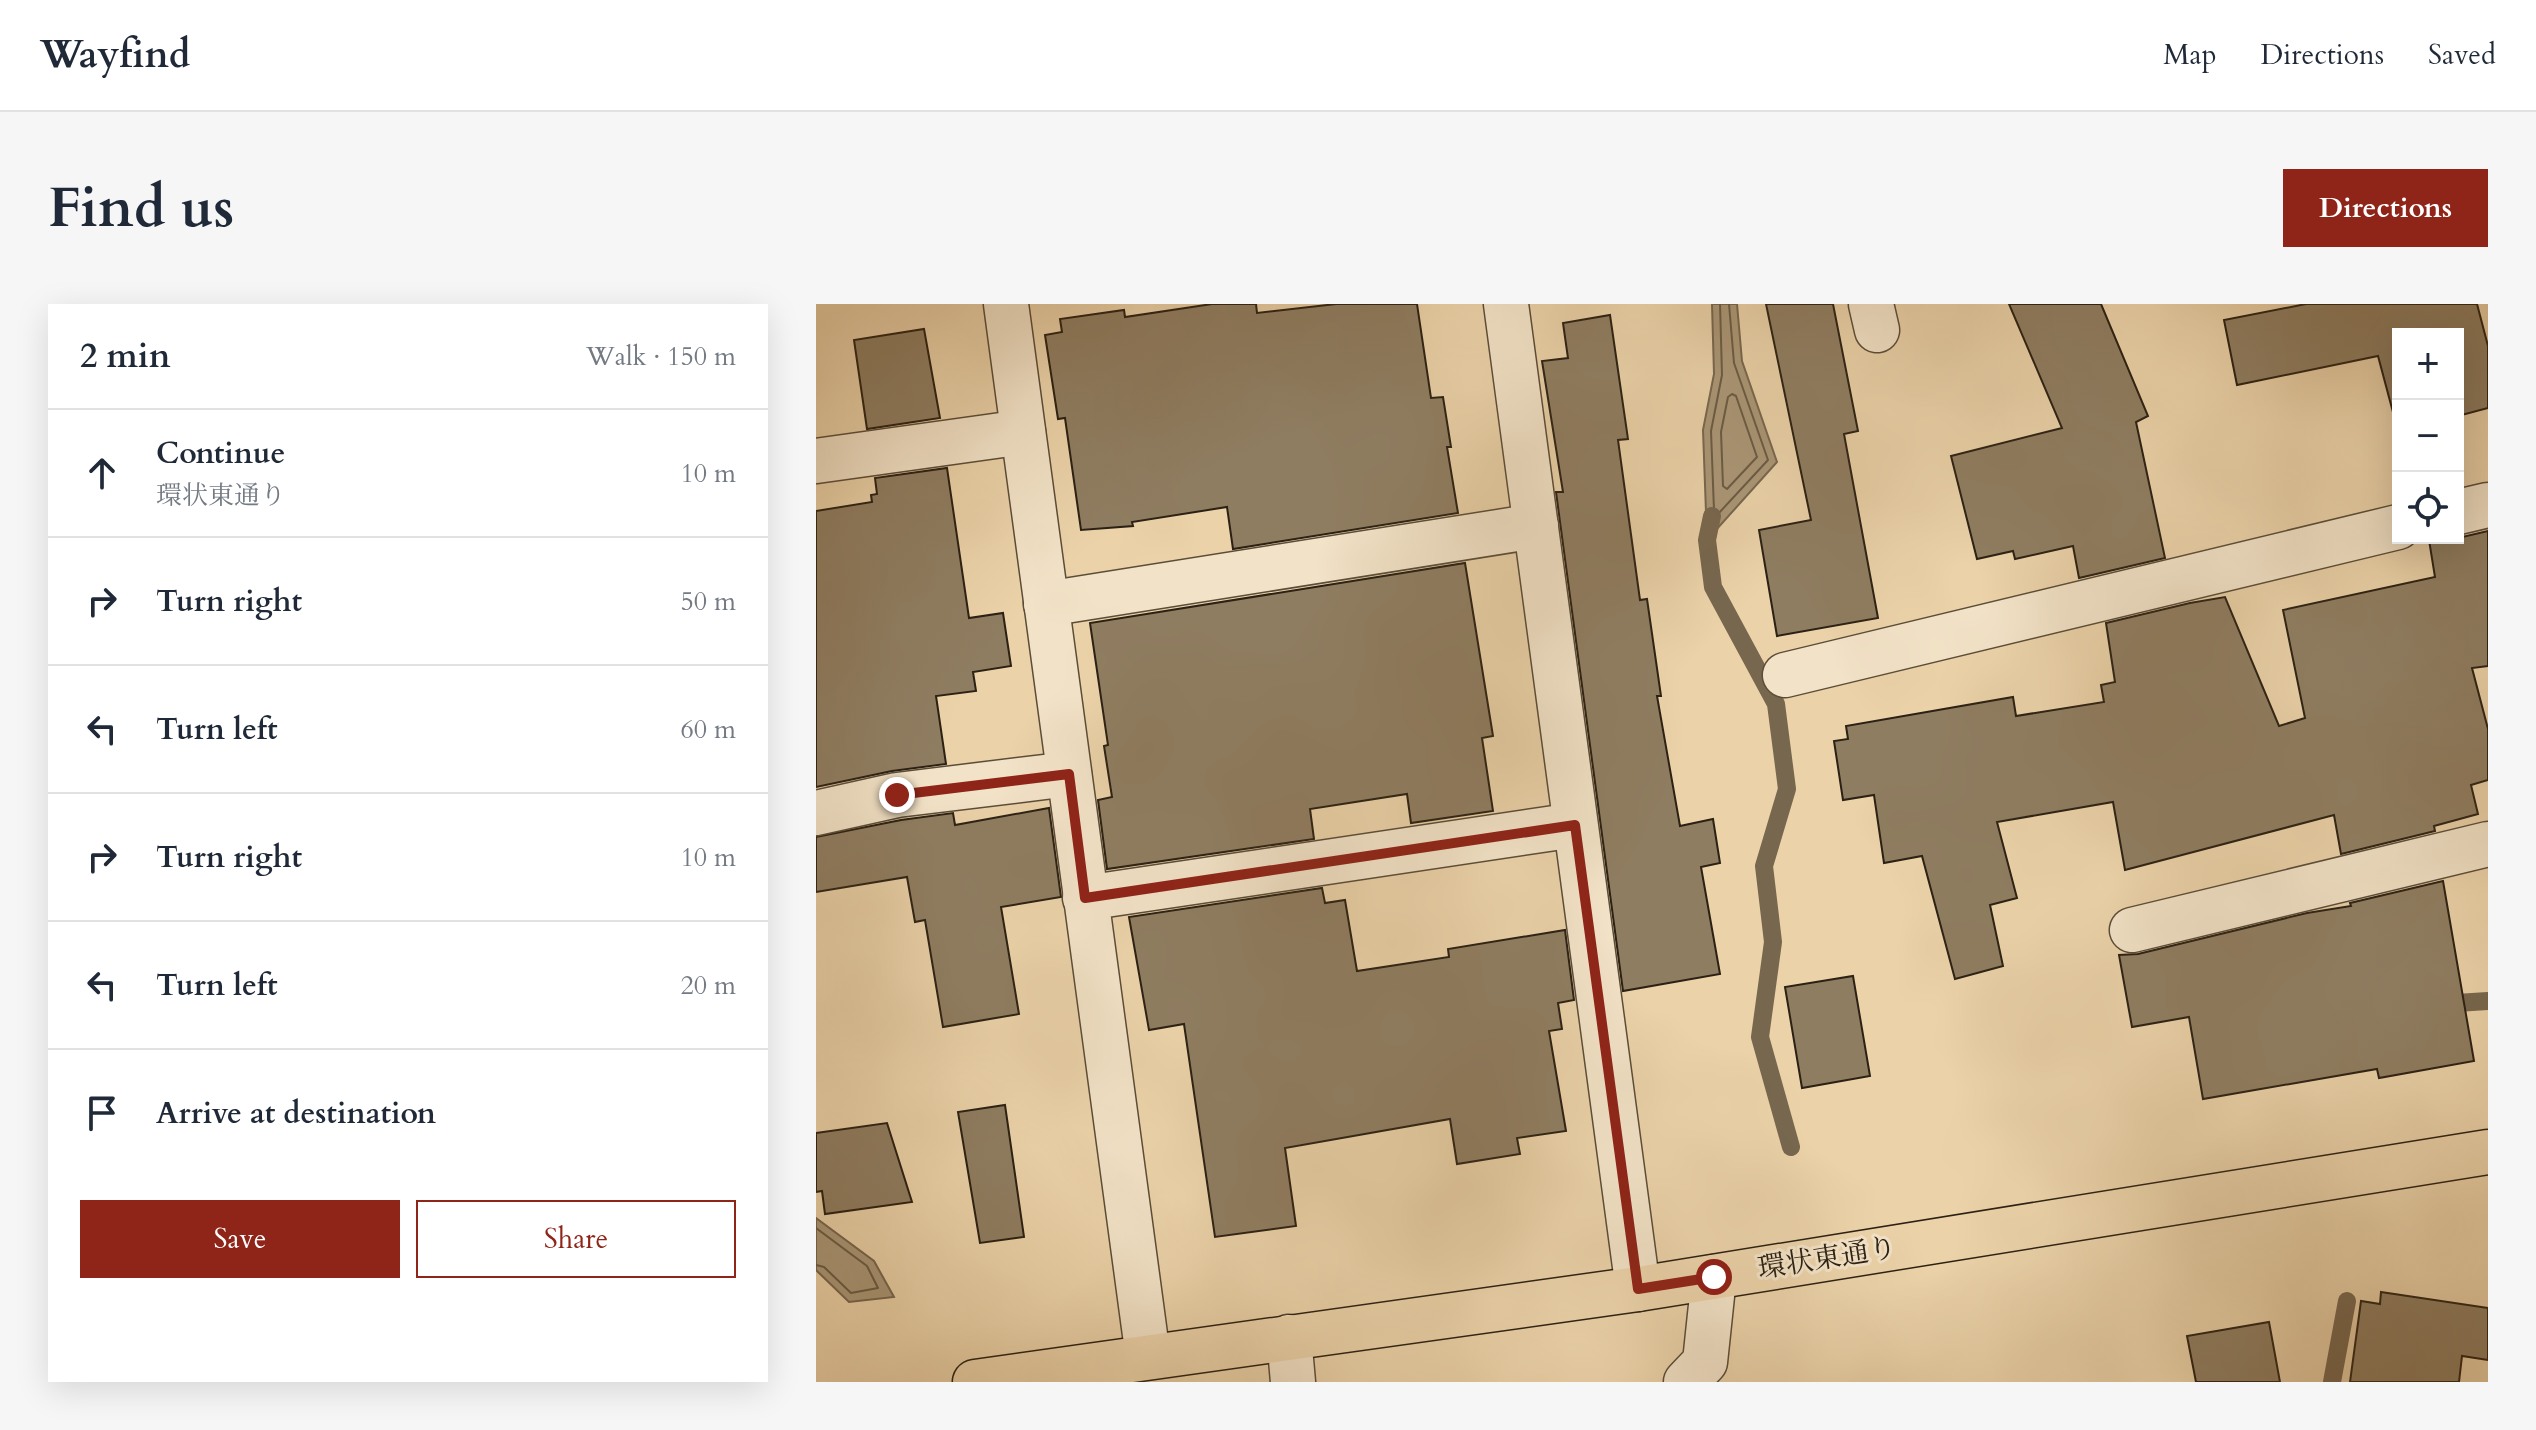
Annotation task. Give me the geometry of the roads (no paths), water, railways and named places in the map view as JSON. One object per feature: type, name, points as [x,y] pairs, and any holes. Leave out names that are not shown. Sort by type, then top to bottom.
[{"type":"main road","name":"環状東通り","points":[[975,1382],[1638,1289],[2488,1152]]},
{"type":"street","points":[[1506,304],[1638,1289]]},
{"type":"street","points":[[1013,305],[1023,432],[1148,1357]]},
{"type":"street","points":[[816,461],[1023,432]]},
{"type":"street","points":[[2464,511],[2488,505]]},
{"type":"street","points":[[1046,604],[1536,526]]},
{"type":"street","points":[[1785,675],[2392,528]]},
{"type":"street","points":[[816,813],[897,795],[1069,774]]},
{"type":"street","points":[[1085,898],[1575,825]]},
{"type":"street","points":[[2132,930],[2488,844]]},
{"type":"street","points":[[1686,1382],[1705,1362],[1714,1277]]},
{"type":"street","points":[[1289,1337],[1293,1382]]},
{"type":"water","points":[[1712,304],[1737,304],[1742,361],[1777,462],[1707,540],[1703,430],[1714,374]]},
{"type":"water","points":[[816,1218],[874,1261],[894,1297],[849,1302],[816,1270]]},
{"type":"waterway","points":[[1712,516],[1707,540],[1713,587],[1776,704],[1787,789],[1764,866],[1773,942],[1760,1037],[1791,1147]]},
{"type":"waterway","points":[[2441,1004],[2488,1001]]},
{"type":"waterway","points":[[2332,1382],[2347,1301]]}]
